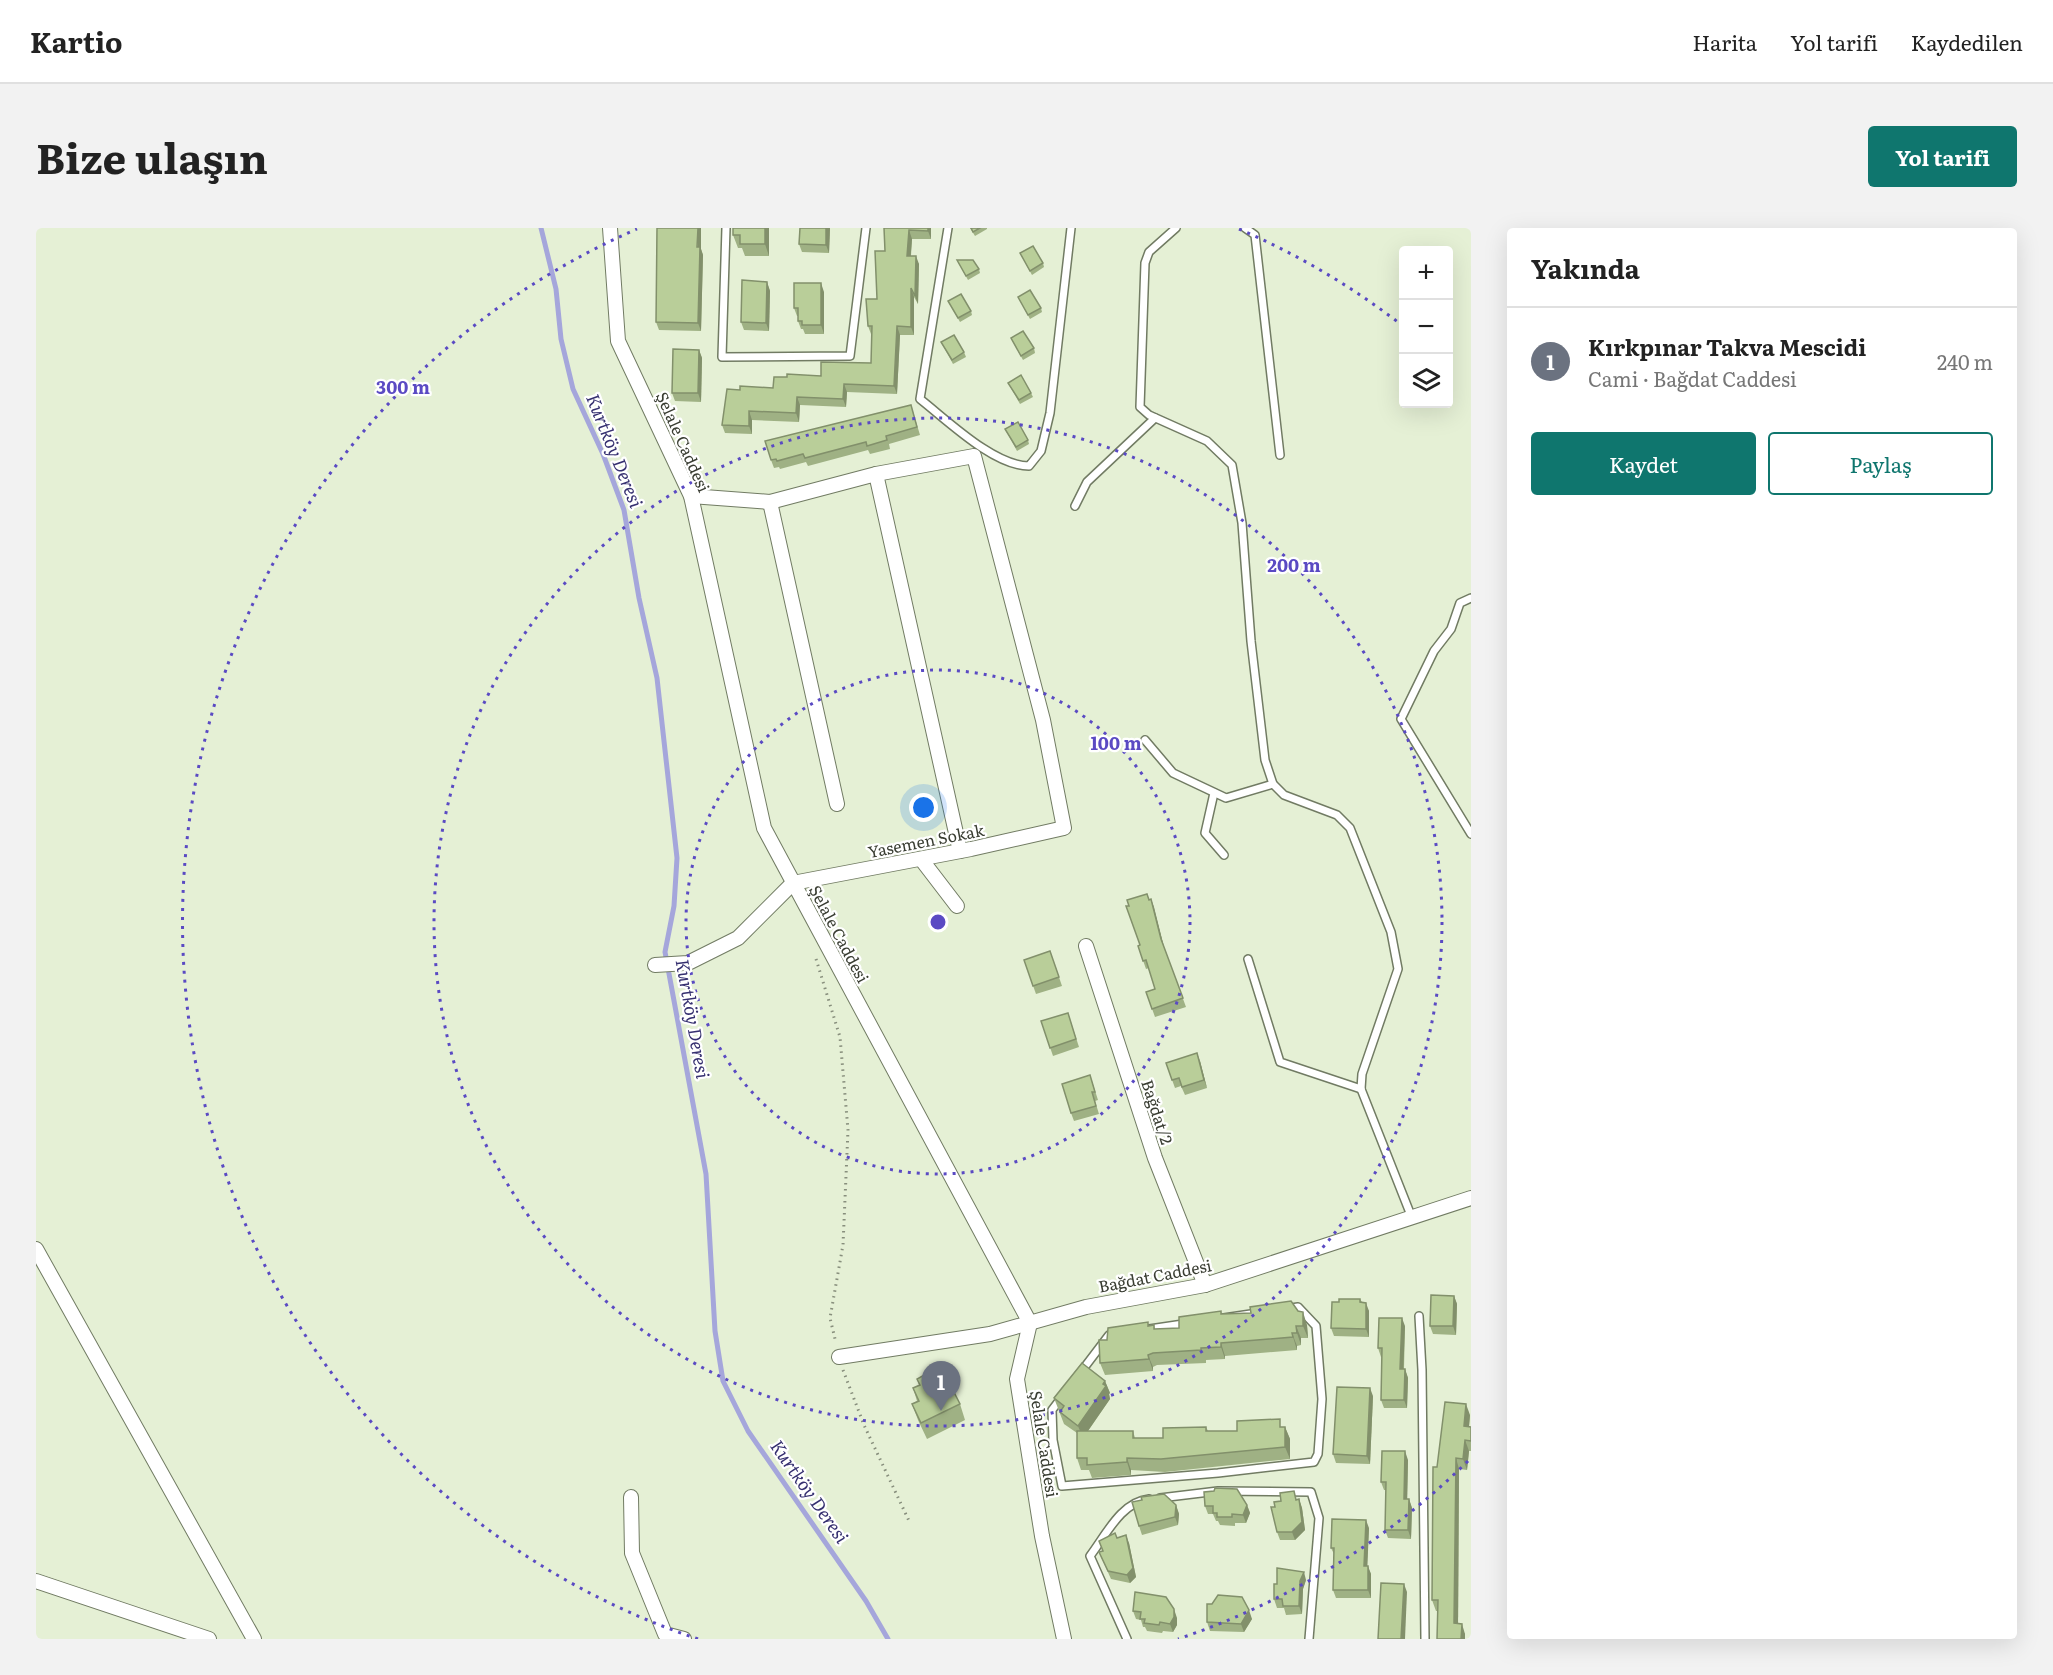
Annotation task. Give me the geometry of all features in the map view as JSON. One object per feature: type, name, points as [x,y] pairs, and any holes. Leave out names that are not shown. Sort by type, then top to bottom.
[{"type":"street","name":"Şelale Caddesi","points":[[610,228],[618,341],[691,496],[764,828],[1030,1323],[1017,1379],[1042,1536],[1064,1639]]},
{"type":"street","name":"Yasemen Sokak","points":[[793,883],[921,859],[1064,828],[1043,720],[974,456],[876,474]]},
{"type":"street","points":[[691,496],[770,502],[876,474],[960,851]]},
{"type":"street","points":[[770,502],[837,804]]},
{"type":"street","points":[[921,859],[957,906]]},
{"type":"street","points":[[655,965],[688,963],[738,938],[793,883]]},
{"type":"street","name":"Bağdat/2","points":[[1086,946],[1155,1158],[1205,1285]]},
{"type":"street","name":"Bağdat Caddesi","points":[[839,1357],[990,1334],[1086,1307],[1205,1285],[1471,1198]]},
{"type":"street","points":[[36,1249],[254,1639]]},
{"type":"street","points":[[631,1497],[632,1553],[666,1634],[684,1639]]},
{"type":"street","points":[[36,1581],[209,1639]]},
{"type":"lane","points":[[726,228],[722,357],[850,356],[866,228]]},
{"type":"lane","points":[[948,228],[920,399],[974,441],[1016,466],[1029,466],[1041,451],[1071,228]]},
{"type":"lane","points":[[1176,228],[1149,252],[1145,262],[1140,407],[1155,418],[1206,441],[1233,465],[1242,523],[1251,641],[1265,760],[1273,784],[1284,795],[1337,815],[1350,828],[1391,932],[1398,969],[1362,1074],[1361,1089],[1412,1218]]},
{"type":"lane","points":[[1245,228],[1256,235],[1280,455]]},
{"type":"lane","points":[[1075,506],[1087,482],[1155,418]]},
{"type":"lane","points":[[1471,598],[1460,603],[1450,629],[1434,651],[1401,718],[1471,834]]},
{"type":"lane","points":[[1145,740],[1173,773],[1226,798],[1273,784]]},
{"type":"lane","points":[[1214,793],[1205,833],[1224,855]]},
{"type":"lane","points":[[1248,959],[1280,1062],[1361,1089]]},
{"type":"lane","points":[[1298,1307],[1316,1326],[1322,1400],[1318,1454],[1314,1462],[1218,1473],[1062,1486],[1053,1440],[1052,1410],[1109,1335],[1298,1307]]},
{"type":"lane","points":[[1419,1316],[1422,1370],[1425,1639]]},
{"type":"lane","points":[[1127,1639],[1090,1556],[1119,1516],[1137,1500],[1218,1491],[1311,1492],[1319,1518],[1309,1639]]},
{"type":"path","points":[[813,949],[840,1037],[848,1130],[843,1245],[830,1318],[839,1357],[864,1425],[910,1523]]},
{"type":"building","points":[[657,228],[698,228],[697,247],[700,247],[698,323],[656,322]]},
{"type":"building","points":[[733,228],[765,228],[765,244],[740,244],[740,235],[733,235]]},
{"type":"building","points":[[800,228],[826,228],[826,245],[799,244]]},
{"type":"building","points":[[884,228],[928,228],[928,231],[909,230],[907,256],[916,256],[915,296],[911,288],[911,327],[897,326],[894,386],[844,384],[843,399],[797,397],[796,413],[749,411],[749,426],[722,425],[727,389],[740,390],[740,386],[773,388],[774,377],[787,377],[787,374],[821,376],[821,362],[871,363],[872,326],[868,326],[866,299],[877,299],[875,251],[885,251]]},
{"type":"building","points":[[1033,246],[1043,263],[1030,271],[1020,253]]},
{"type":"building","points":[[957,260],[973,260],[979,269],[966,276]]},
{"type":"building","points":[[742,280],[767,282],[766,323],[741,322]]},
{"type":"building","points":[[794,283],[821,283],[821,325],[802,325],[802,321],[798,321],[798,308],[794,308]]},
{"type":"building","points":[[1030,290],[1041,308],[1028,315],[1018,297]]},
{"type":"building","points":[[961,294],[971,311],[958,318],[948,301]]},
{"type":"building","points":[[1023,331],[1034,348],[1021,356],[1011,338]]},
{"type":"building","points":[[954,335],[964,352],[952,360],[941,342]]},
{"type":"building","points":[[673,349],[699,350],[698,393],[672,393]]},
{"type":"building","points":[[1021,375],[1031,393],[1019,400],[1008,383]]},
{"type":"building","points":[[911,405],[917,427],[886,436],[887,440],[867,446],[866,442],[805,458],[803,454],[777,461],[776,459],[771,460],[765,441]]},
{"type":"building","points":[[1018,422],[1028,440],[1016,447],[1005,429]]},
{"type":"building","points":[[1147,894],[1149,900],[1151,899],[1161,939],[1183,998],[1152,1009],[1146,992],[1155,989],[1146,960],[1143,961],[1138,946],[1140,945],[1126,906],[1129,906],[1127,900]]},
{"type":"building","points":[[1050,951],[1059,977],[1033,986],[1024,960]]},
{"type":"building","points":[[1068,1013],[1076,1039],[1050,1048],[1041,1021]]},
{"type":"building","points":[[1197,1053],[1204,1080],[1182,1087],[1179,1078],[1172,1080],[1166,1063]]},
{"type":"building","points":[[1090,1075],[1096,1106],[1071,1113],[1062,1084]]},
{"type":"building","points":[[1431,1295],[1454,1296],[1453,1326],[1430,1326]]},
{"type":"building","points":[[1339,1299],[1360,1299],[1360,1302],[1366,1303],[1366,1329],[1331,1328],[1332,1302],[1339,1302]]},
{"type":"building","points":[[1291,1301],[1298,1311],[1303,1312],[1303,1326],[1296,1326],[1297,1333],[1292,1333],[1293,1337],[1221,1343],[1221,1347],[1201,1348],[1201,1350],[1153,1353],[1148,1355],[1149,1359],[1100,1363],[1099,1340],[1107,1340],[1108,1328],[1148,1322],[1148,1326],[1154,1325],[1154,1329],[1179,1328],[1179,1317],[1221,1311],[1221,1314],[1251,1313],[1250,1307]]},
{"type":"building","points":[[1379,1318],[1402,1318],[1400,1369],[1405,1369],[1404,1400],[1381,1400],[1382,1348],[1378,1348]]},
{"type":"building","points":[[1082,1363],[1105,1381],[1103,1384],[1106,1386],[1078,1426],[1060,1412],[1064,1406],[1054,1398]]},
{"type":"building","points":[[935,1369],[938,1374],[943,1371],[960,1404],[921,1423],[912,1404],[919,1401],[913,1388],[920,1385],[917,1379]]},
{"type":"building","points":[[1337,1387],[1370,1388],[1367,1456],[1333,1454]]},
{"type":"building","points":[[1445,1402],[1466,1404],[1464,1426],[1471,1427],[1471,1441],[1465,1440],[1463,1459],[1456,1458],[1454,1623],[1462,1624],[1461,1639],[1437,1639],[1438,1600],[1432,1600],[1433,1467],[1437,1467]]},
{"type":"building","points":[[1280,1419],[1280,1427],[1285,1427],[1285,1447],[1161,1459],[1127,1458],[1127,1462],[1087,1465],[1087,1458],[1077,1458],[1077,1431],[1133,1431],[1133,1438],[1163,1438],[1163,1428],[1206,1427],[1206,1431],[1237,1431],[1237,1421]]},
{"type":"building","points":[[1382,1451],[1405,1451],[1404,1499],[1409,1499],[1408,1530],[1385,1530],[1386,1482],[1381,1482]]},
{"type":"building","points":[[1215,1488],[1237,1489],[1247,1505],[1243,1515],[1232,1514],[1232,1517],[1217,1517],[1217,1513],[1213,1513],[1213,1506],[1205,1506],[1204,1492],[1214,1491]]},
{"type":"building","points":[[1294,1491],[1296,1500],[1299,1499],[1302,1522],[1292,1532],[1277,1532],[1271,1507],[1275,1507],[1274,1502],[1281,1501],[1280,1493]]},
{"type":"building","points":[[1164,1494],[1176,1505],[1175,1517],[1139,1526],[1132,1502],[1142,1500],[1141,1497]]},
{"type":"building","points":[[1332,1519],[1366,1520],[1364,1566],[1368,1566],[1368,1590],[1333,1590]]},
{"type":"building","points":[[1115,1533],[1117,1538],[1126,1535],[1133,1568],[1127,1575],[1108,1571],[1099,1552],[1103,1551],[1099,1541]]},
{"type":"building","points":[[1277,1568],[1304,1572],[1300,1581],[1299,1606],[1283,1606],[1282,1599],[1274,1599]]},
{"type":"building","points":[[1381,1583],[1404,1584],[1401,1639],[1378,1639]]},
{"type":"building","points":[[1135,1592],[1166,1597],[1174,1609],[1174,1617],[1170,1624],[1144,1623],[1145,1619],[1140,1619],[1141,1612],[1133,1611]]},
{"type":"building","points":[[1218,1595],[1242,1597],[1249,1610],[1241,1624],[1207,1622],[1207,1604],[1212,1604]]},
{"type":"waterway","name":"Kurtköy Deresi","points":[[541,228],[556,289],[561,339],[573,389],[603,454],[624,510],[639,598],[657,678],[677,858],[674,906],[665,952],[706,1174],[715,1331],[723,1381],[748,1431],[866,1601],[888,1639]]},
{"type":"place","name":"Kırkpınar Takva Mescidi","points":[[941,1411]]}]
